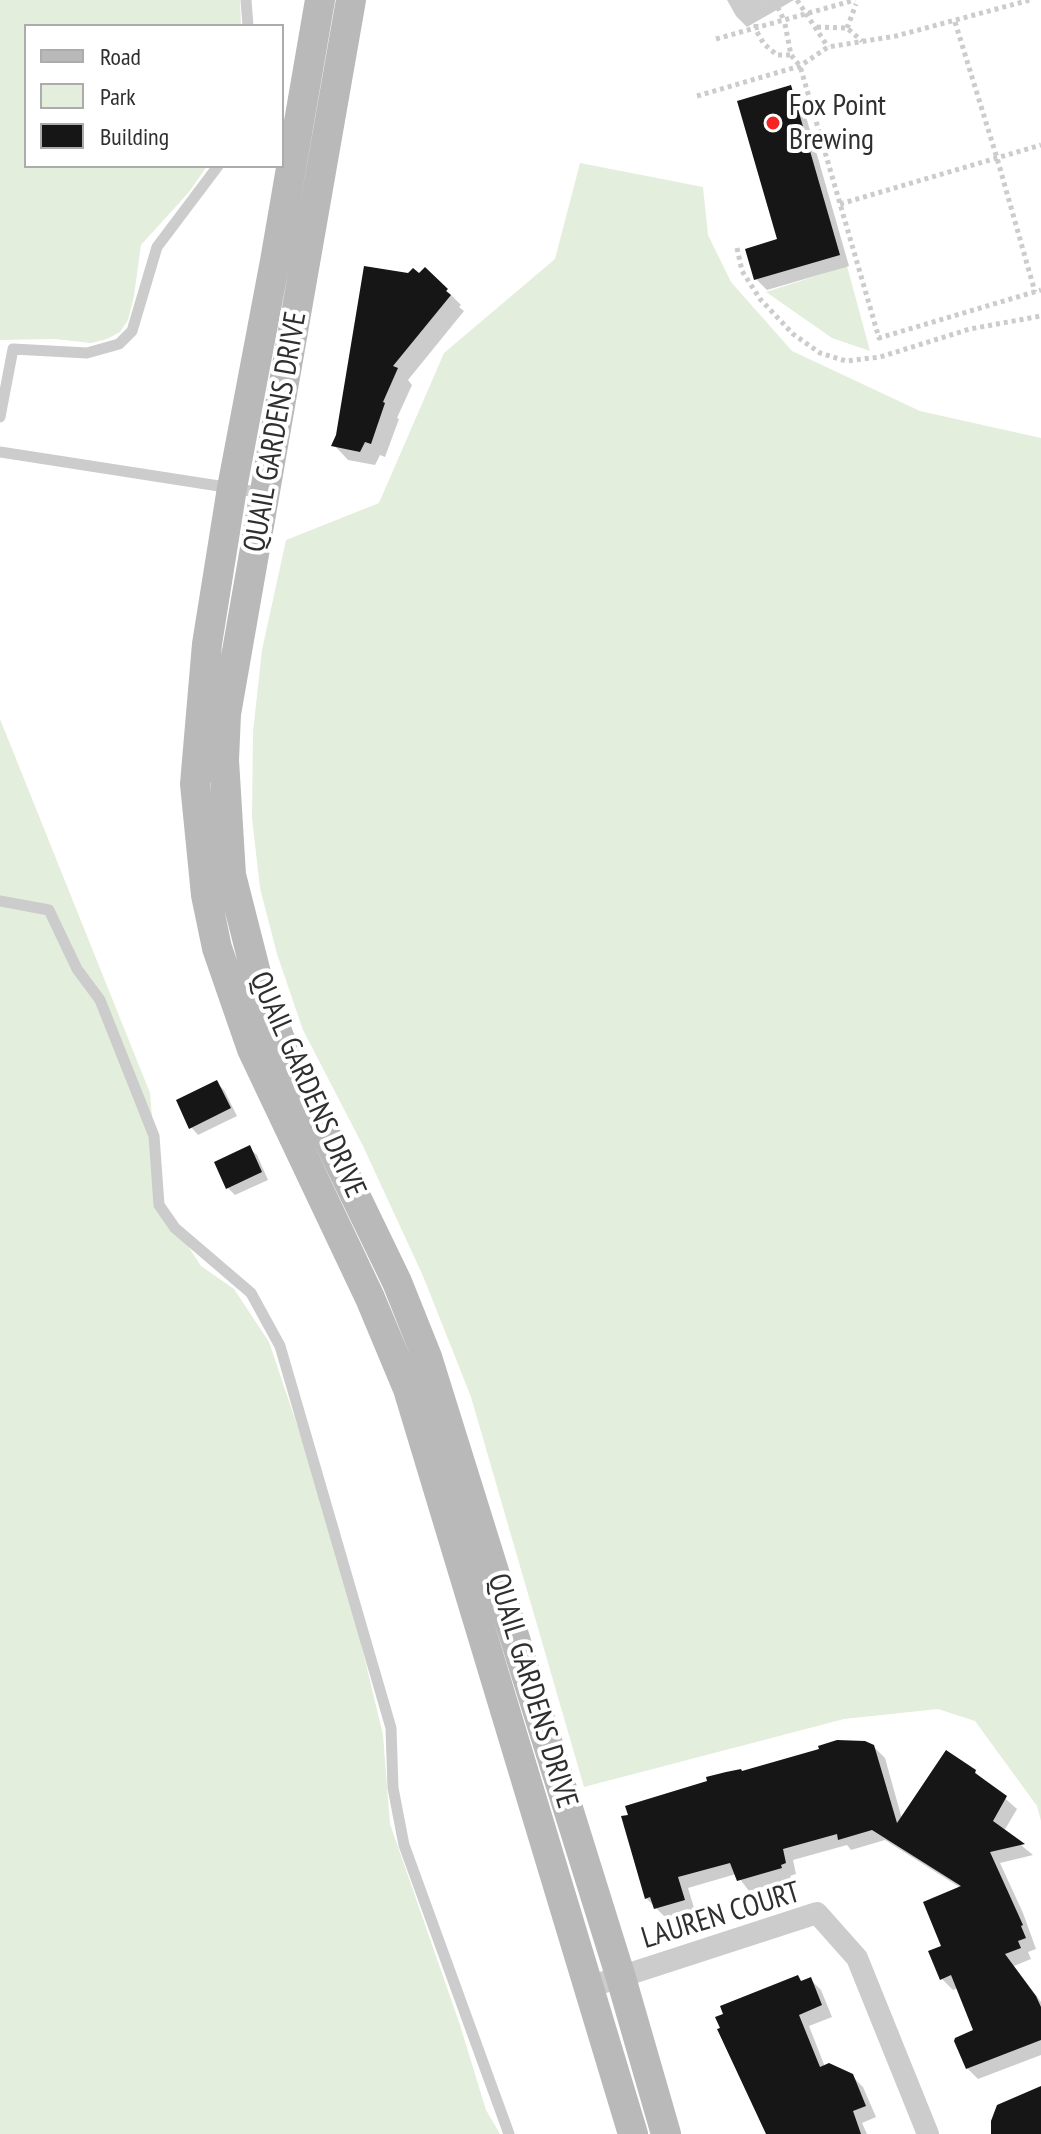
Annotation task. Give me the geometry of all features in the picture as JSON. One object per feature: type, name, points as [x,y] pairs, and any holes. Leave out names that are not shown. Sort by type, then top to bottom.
[{"type":"main road","name":"QUAIL GARDENS DRIVE","points":[[320,0],[207,644],[195,784],[202,864],[217,948],[252,1049],[370,1298],[408,1389],[633,2134]]},
{"type":"main road","name":"QUAIL GARDENS DRIVE","points":[[351,0],[226,714],[224,760],[231,875],[260,989],[282,1044],[390,1269],[427,1357],[621,1978],[666,2134]]},
{"type":"street","name":"LAUREN COURT","points":[[589,1987],[817,1913],[857,1958],[928,2134]]},
{"type":"lane","points":[[246,0],[248,24]]},
{"type":"lane","points":[[0,417],[13,349],[87,353],[119,344],[132,331],[157,247],[216,168]]},
{"type":"lane","points":[[0,452],[265,493]]},
{"type":"lane","points":[[0,901],[49,910],[77,969],[100,1000],[154,1136],[159,1205],[175,1228],[251,1293],[280,1346],[391,1728],[393,1788],[404,1845],[509,2134]]},
{"type":"path","points":[[791,55],[777,55],[764,44],[757,30],[756,17],[763,4],[772,0],[785,22],[791,55],[800,66],[879,338],[1038,291],[955,22]]},
{"type":"path","points":[[797,0],[828,47]]},
{"type":"path","points":[[697,96],[800,66],[828,47],[955,22],[1030,0]]},
{"type":"path","points":[[716,39],[855,2]]},
{"type":"path","points":[[847,28],[855,2]]},
{"type":"path","points":[[816,27],[847,28],[863,42]]},
{"type":"path","points":[[840,204],[1041,145]]},
{"type":"path","points":[[737,248],[742,271],[760,299],[793,334],[820,353],[846,361],[880,357],[970,329],[1041,316]]},
{"type":"green space","points":[[0,0],[240,0],[241,24],[24,24],[24,168],[206,168],[189,192],[141,245],[134,296],[128,320],[120,332],[91,343],[55,339],[0,340]]},
{"type":"green space","points":[[580,163],[703,187],[708,235],[731,282],[792,351],[920,411],[1041,438],[1041,1821],[1037,1806],[975,1721],[938,1709],[844,1719],[584,1787],[471,1397],[423,1276],[363,1146],[303,1030],[277,954],[260,888],[252,818],[253,732],[262,650],[286,540],[379,503],[444,353],[555,259]]},
{"type":"green space","points":[[847,266],[870,351],[832,338],[766,292]]},
{"type":"green space","points":[[0,719],[150,1093],[159,1202],[201,1266],[234,1289],[269,1342],[337,1543],[383,1735],[390,1824],[486,2110],[500,2134],[0,2134]]},
{"type":"building","points":[[791,85],[840,255],[754,280],[745,249],[777,239],[737,101]]},
{"type":"building","points":[[364,266],[408,273],[413,268],[419,273],[425,267],[451,295],[393,366],[398,368],[383,402],[371,444],[365,442],[360,452],[331,446],[336,435]]},
{"type":"building","points":[[217,1080],[231,1108],[189,1129],[176,1100]]},
{"type":"building","points":[[250,1145],[262,1172],[226,1189],[214,1162]]},
{"type":"building","points":[[837,1740],[865,1741],[874,1745],[897,1823],[946,1750],[1007,1796],[993,1821],[1025,1844],[990,1852],[1023,1925],[1026,1938],[1018,1941],[1021,1948],[1005,1954],[1041,2007],[1041,2040],[966,2069],[954,2041],[973,2030],[951,1975],[940,1980],[928,1951],[941,1946],[923,1902],[961,1886],[872,1830],[838,1840],[837,1834],[783,1849],[786,1863],[781,1865],[782,1868],[737,1881],[730,1863],[678,1877],[685,1900],[654,1909],[650,1897],[645,1899],[621,1816],[628,1815],[625,1806],[707,1781],[706,1777],[742,1771],[819,1749],[818,1746]]},
{"type":"building","points":[[798,1975],[801,1981],[811,1977],[822,2005],[799,2015],[820,2067],[829,2063],[853,2074],[866,2106],[853,2111],[861,2134],[766,2134],[717,2029],[720,2028],[715,2017],[723,2014],[720,2006]]},
{"type":"building","points":[[1041,2086],[1041,2134],[991,2134],[991,2121],[997,2105]]},
{"type":"place","name":"Fox Point Brewing","points":[[773,123]]}]
